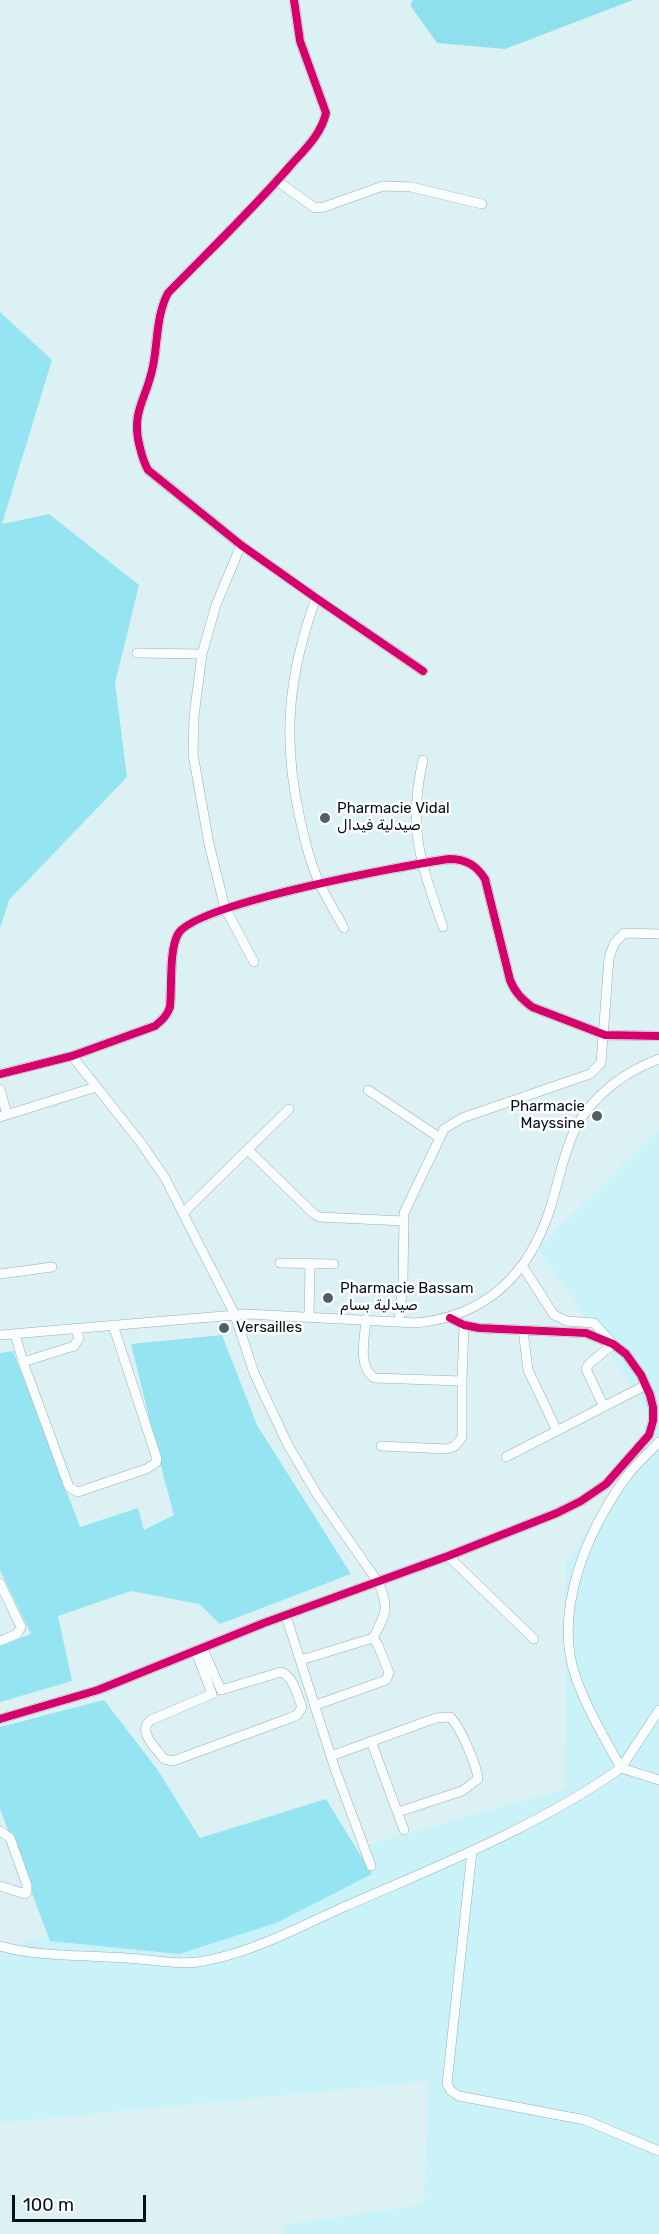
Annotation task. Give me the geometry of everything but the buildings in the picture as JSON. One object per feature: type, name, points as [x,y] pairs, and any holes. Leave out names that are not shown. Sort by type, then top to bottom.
[{"type":"street","points":[[294,0],[300,41],[326,113],[323,124],[316,136],[277,181],[168,293],[162,304],[153,367],[135,422],[138,442],[148,470],[241,544],[423,671]]},
{"type":"street","points":[[277,181],[315,208],[324,207],[383,186],[411,187],[482,204]]},
{"type":"street","points":[[241,544],[216,604],[202,654],[194,716],[193,754],[209,844],[225,908],[254,962]]},
{"type":"street","points":[[316,598],[305,628],[290,698],[291,771],[308,852],[320,884],[344,928]]},
{"type":"street","points":[[137,653],[202,654]]},
{"type":"street","points":[[423,760],[418,782],[416,838],[421,863],[443,927]]},
{"type":"street","points":[[0,1074],[72,1056],[155,1026],[168,1015],[174,946],[177,935],[184,927],[225,908],[320,884],[421,863],[463,859],[480,871],[485,879],[507,969],[515,992],[532,1007],[605,1035],[659,1036]]},
{"type":"street","points":[[399,1322],[403,1273],[403,1221],[410,1197],[444,1129],[458,1120],[590,1074],[602,1063],[608,968],[614,944],[624,933],[659,934]]},
{"type":"street","points":[[72,1056],[165,1178],[236,1315],[254,1373],[288,1445],[329,1512],[378,1582],[384,1596],[386,1614],[373,1638],[301,1660]]},
{"type":"street","points":[[0,1335],[236,1315],[416,1323],[450,1318],[474,1307],[495,1293],[523,1266],[543,1228],[577,1126],[598,1098],[619,1079],[659,1059]]},
{"type":"street","points":[[0,1089],[3,1116],[96,1087]]},
{"type":"street","points":[[368,1090],[440,1138]]},
{"type":"street","points":[[183,1213],[249,1151],[289,1109]]},
{"type":"street","points":[[249,1151],[314,1214],[320,1217],[403,1221]]},
{"type":"street","points":[[280,1263],[334,1264]]},
{"type":"street","points":[[309,1317],[310,1264]]},
{"type":"street","points":[[0,1719],[98,1690],[285,1616],[448,1556],[557,1513],[581,1502],[606,1484],[649,1435],[654,1421],[653,1407],[646,1385],[626,1354],[613,1344],[594,1323],[567,1321],[554,1315],[523,1266]]},
{"type":"street","points":[[0,1274],[52,1267]]},
{"type":"street","points":[[450,1318],[464,1325],[586,1333],[613,1344]]},
{"type":"street","points":[[366,1319],[364,1365],[366,1372],[374,1378],[462,1381]]},
{"type":"street","points":[[15,1334],[69,1487],[78,1492],[146,1469],[156,1463],[157,1453],[114,1325]]},
{"type":"street","points":[[381,1446],[447,1449],[455,1446],[462,1437],[464,1325]]},
{"type":"street","points":[[23,1362],[74,1346],[79,1338],[75,1328]]},
{"type":"street","points":[[523,1330],[528,1371],[557,1431]]},
{"type":"street","points":[[604,1407],[586,1369],[613,1344]]},
{"type":"street","points":[[506,1456],[646,1385]]},
{"type":"street","points":[[659,1442],[628,1475],[602,1516],[581,1561],[570,1609],[570,1643],[576,1677],[601,1731],[621,1768],[659,1780]]},
{"type":"street","points":[[448,1556],[534,1640]]},
{"type":"street","points":[[0,1583],[21,1627],[17,1634],[0,1641]]},
{"type":"street","points":[[285,1616],[331,1756],[371,1866]]},
{"type":"street","points":[[316,1706],[386,1680],[389,1673],[373,1638]]},
{"type":"street","points":[[200,1651],[221,1690],[281,1672],[286,1673],[293,1683],[302,1707],[300,1711],[290,1718],[173,1761],[164,1759],[147,1736],[145,1729],[147,1723],[212,1694],[200,1651]]},
{"type":"street","points":[[0,1946],[36,1952],[133,1958],[167,1963],[196,1962],[238,1953],[472,1851],[593,1788],[621,1768],[659,1710]]},
{"type":"street","points":[[331,1756],[436,1718],[450,1717],[454,1720],[478,1774],[478,1779],[462,1791],[398,1812]]},
{"type":"street","points":[[371,1741],[404,1830]]},
{"type":"street","points":[[0,1831],[10,1838],[27,1885],[27,1892],[25,1894],[0,1886]]},
{"type":"street","points":[[472,1851],[447,2084],[451,2091],[459,2096],[585,2120],[659,2151]]},
{"type":"shaded area","points":[[413,0],[633,0],[505,49],[437,43],[410,5]]},
{"type":"shaded area","points":[[0,312],[52,360],[2,524],[49,514],[139,585],[115,683],[127,777],[9,900],[0,928]]},
{"type":"shaded area","points":[[659,1129],[659,1426],[538,1248]]},
{"type":"shaded area","points":[[222,1335],[257,1425],[351,1574],[220,1624],[199,1604],[131,1591],[58,1616],[72,1681],[0,1702],[0,1646],[31,1634],[0,1570],[0,1353],[13,1351],[80,1527],[138,1508],[144,1530],[174,1515],[131,1344]]},
{"type":"shaded area","points":[[659,1426],[659,2234],[285,2234],[284,2225],[424,2204],[429,2081],[0,2123],[0,1949],[565,1789],[566,1563]]},
{"type":"shaded area","points":[[104,1700],[157,1769],[200,1838],[326,1799],[372,1874],[276,1923],[179,1954],[50,1941],[0,1809],[0,1727]]},
{"type":"cycle path","points":[[294,0],[300,41],[326,113],[324,121],[311,142],[276,182],[168,293],[159,320],[155,357],[138,414],[137,435],[142,457],[148,470],[241,545],[423,671]]},
{"type":"cycle path","points":[[0,1074],[72,1056],[155,1026],[166,1015],[170,1007],[175,941],[178,934],[193,922],[222,910],[304,887],[449,859],[461,860],[470,864],[485,879],[510,980],[528,1004],[605,1035],[659,1036]]},
{"type":"cycle path","points":[[0,1719],[98,1690],[264,1623],[448,1556],[557,1513],[581,1501],[606,1484],[649,1435],[653,1421],[650,1395],[641,1375],[626,1354],[613,1344],[586,1333],[479,1328],[464,1325],[450,1318]]},
{"type":"place","name":"Pharmacie Vidal صيدلية فيدال","points":[[325,818]]},
{"type":"place","name":"Pharmacie Mayssine","points":[[597,1116]]},
{"type":"place","name":"Pharmacie Bassam صيدلية بسام","points":[[328,1298]]},
{"type":"place","name":"Versailles","points":[[224,1328]]}]
